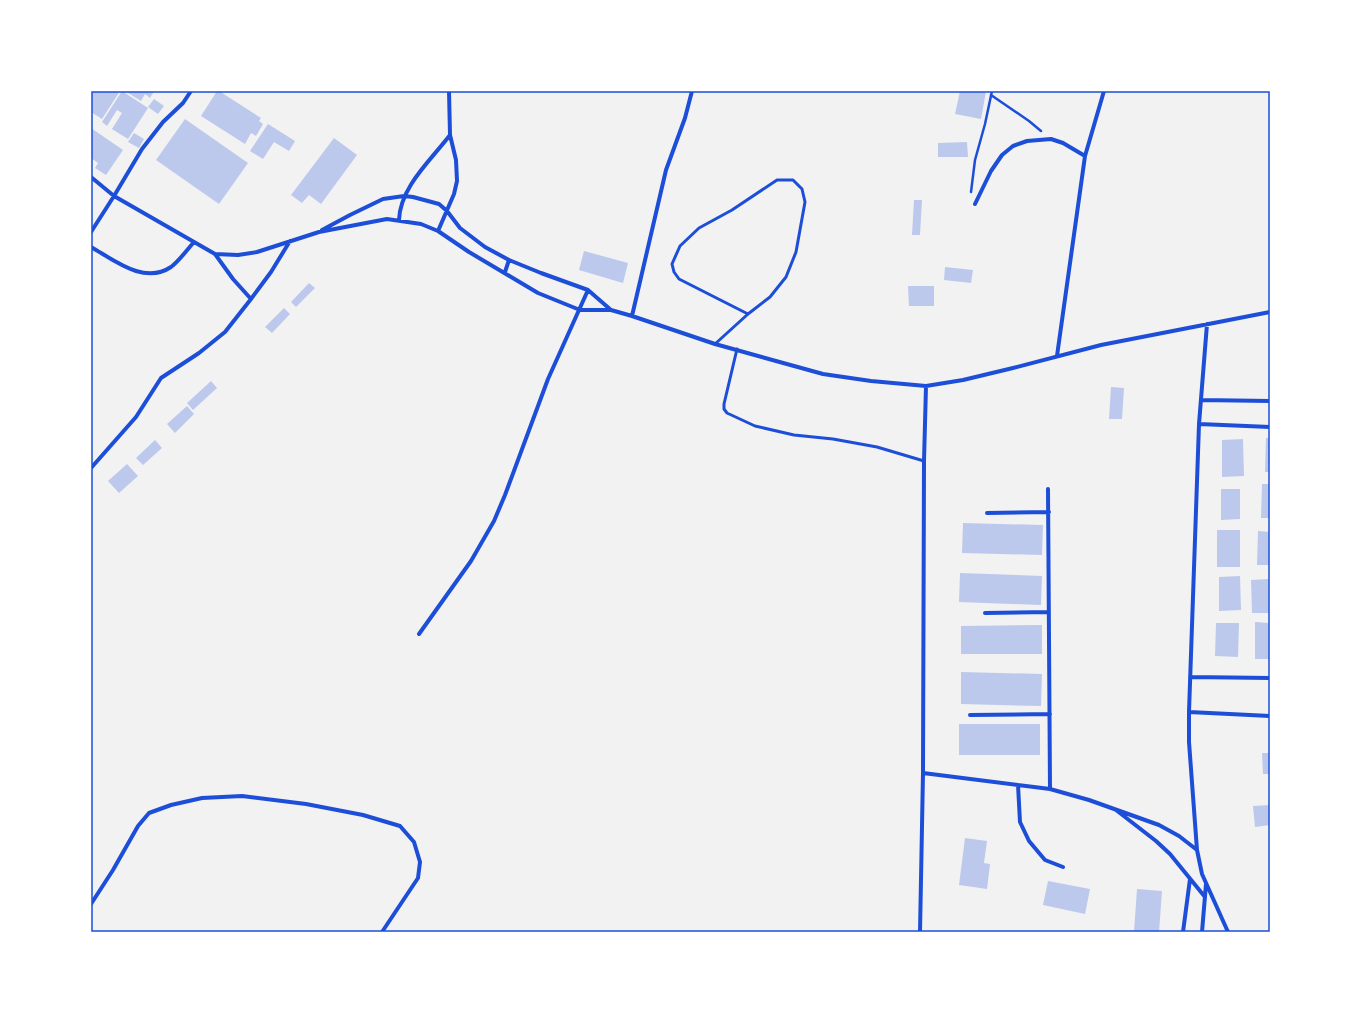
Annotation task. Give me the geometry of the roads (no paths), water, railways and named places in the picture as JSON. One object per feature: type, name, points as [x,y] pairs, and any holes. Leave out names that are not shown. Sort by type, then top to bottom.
[{"type":"street","points":[[91,232],[142,149],[163,122],[183,103],[191,91]]},
{"type":"street","points":[[438,231],[454,194],[457,181],[456,160],[450,135],[449,91]]},
{"type":"street","points":[[632,316],[666,170],[685,118],[692,91]]},
{"type":"street","points":[[1057,356],[1085,156],[1104,91]]},
{"type":"street","points":[[399,220],[404,196],[420,172],[450,135]]},
{"type":"street","points":[[975,204],[991,171],[1002,155],[1013,146],[1027,141],[1050,139],[1063,143],[1085,156]]},
{"type":"street","points":[[91,178],[114,196],[215,254],[233,279],[251,300]]},
{"type":"street","points":[[319,232],[383,199],[404,196],[413,197],[439,204],[447,211],[460,228],[485,247],[509,260],[588,290],[611,310]]},
{"type":"street","points":[[215,254],[238,255],[257,252],[319,232],[387,219],[421,224],[438,231],[469,252],[538,293],[580,310],[611,310],[715,344],[823,374],[871,381],[926,386],[963,380],[1101,345],[1270,312]]},
{"type":"street","points":[[91,468],[136,417],[161,378],[199,353],[225,332],[271,272],[290,241]]},
{"type":"street","points":[[91,247],[125,266],[142,273],[157,273],[171,267],[194,242]]},
{"type":"street","points":[[505,272],[509,260]]},
{"type":"street","points":[[419,634],[471,561],[494,521],[508,489],[548,379],[588,290]]},
{"type":"street","points":[[1207,324],[1199,424],[1189,742],[1197,850],[1200,867],[1228,932]]},
{"type":"street","points":[[920,932],[923,772],[924,461],[926,386]]},
{"type":"street","points":[[1201,400],[1270,401]]},
{"type":"street","points":[[1199,424],[1270,427]]},
{"type":"street","points":[[1048,489],[1050,790]]},
{"type":"street","points":[[987,513],[1049,512]]},
{"type":"street","points":[[985,613],[1049,612]]},
{"type":"street","points":[[1190,678],[1270,678]]},
{"type":"street","points":[[1189,712],[1270,716]]},
{"type":"street","points":[[970,715],[1050,714]]},
{"type":"street","points":[[923,772],[1050,790],[1089,800],[1159,824],[1179,836],[1197,850]]},
{"type":"street","points":[[1018,785],[1020,822],[1029,841],[1045,860],[1063,867]]},
{"type":"street","points":[[91,904],[113,870],[138,826],[149,813],[170,805],[202,798],[242,796],[306,804],[363,815],[400,826],[414,842],[420,862],[418,878],[382,932]]},
{"type":"street","points":[[1114,808],[1170,854],[1205,897]]},
{"type":"street","points":[[1183,932],[1190,878]]},
{"type":"street","points":[[1202,932],[1206,883]]},
{"type":"lane","points":[[715,344],[748,314],[770,297],[786,277],[796,252],[805,202],[802,189],[794,180],[777,180],[732,210],[700,228],[680,246],[672,264],[674,272],[679,279],[748,314]]},
{"type":"lane","points":[[737,349],[724,404],[724,409],[727,413],[755,426],[794,435],[834,439],[877,447],[924,461]]}]
